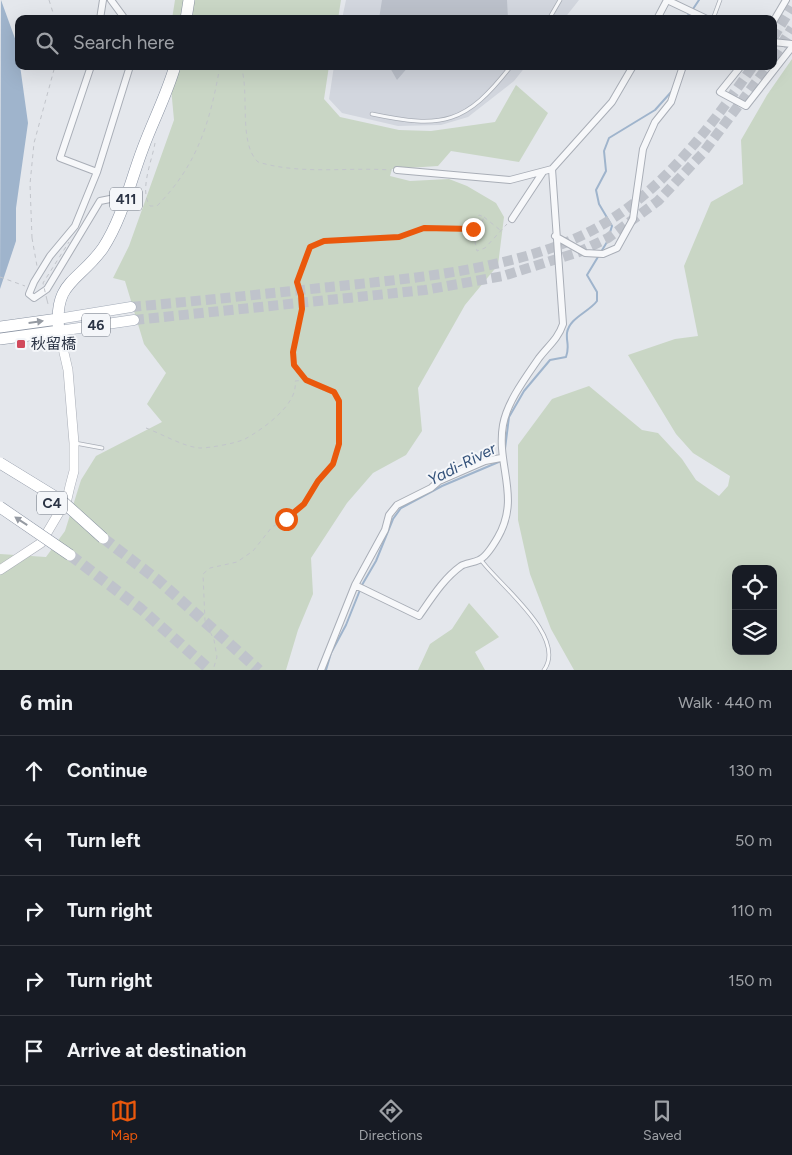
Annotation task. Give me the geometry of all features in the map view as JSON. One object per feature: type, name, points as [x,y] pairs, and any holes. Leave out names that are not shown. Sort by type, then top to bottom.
[{"type":"highway","points":[[187,15],[189,0]]},
{"type":"highway","name":"411","points":[[58,325],[58,306],[65,289],[102,249],[126,202],[142,150],[173,70]]},
{"type":"highway","points":[[0,327],[58,325]]},
{"type":"highway","points":[[4,339],[58,325]]},
{"type":"highway","name":"C4","points":[[0,463],[62,501],[103,538],[0,470]]},
{"type":"highway","name":"C4","points":[[0,507],[70,555]]},
{"type":"main road","name":"46","points":[[58,325],[131,307]]},
{"type":"main road","name":"46","points":[[58,325],[134,320]]},
{"type":"street","points":[[101,15],[103,0]]},
{"type":"street","points":[[112,0],[122,15]]},
{"type":"street","points":[[659,15],[667,0],[696,15]]},
{"type":"street","points":[[777,15],[786,0]]},
{"type":"street","points":[[777,43],[792,46],[777,66]]},
{"type":"street","points":[[90,70],[60,158],[97,172]]},
{"type":"street","points":[[126,202],[110,198],[100,201],[54,279],[41,295],[34,298],[29,294],[30,289],[50,256],[75,226],[97,172],[129,70]]},
{"type":"street","points":[[397,170],[510,180],[552,170],[612,102],[631,70]]},
{"type":"street","points":[[555,236],[582,252],[599,254],[617,248],[633,219],[643,149],[655,122],[671,102],[682,70]]},
{"type":"street","points":[[738,70],[720,92],[746,106],[774,70]]},
{"type":"street","points":[[355,585],[419,616],[438,589],[462,565],[481,560],[498,536],[508,511],[509,488],[501,458],[502,430],[507,412],[538,360],[557,338],[563,324],[555,236],[552,170]]},
{"type":"street","points":[[512,219],[543,172]]},
{"type":"street","points":[[0,570],[41,543],[67,499],[74,443],[68,370],[58,325]]},
{"type":"street","points":[[321,670],[355,585],[378,544],[389,515],[396,505],[431,488],[439,481],[485,461],[501,458]]},
{"type":"lane","points":[[551,15],[560,0]]},
{"type":"lane","points":[[714,15],[720,0]]},
{"type":"lane","points":[[372,114],[420,122],[456,116],[475,106],[490,93],[509,70]]},
{"type":"lane","points":[[74,443],[102,448]]},
{"type":"lane","points":[[481,560],[489,571],[524,606],[550,646],[550,654],[544,670]]},
{"type":"path","points":[[49,0],[54,15]]},
{"type":"path","points":[[38,275],[32,237],[30,184],[34,143],[55,70]]},
{"type":"path","points":[[155,143],[146,187],[146,200],[150,206],[157,206],[165,198],[182,178],[195,155],[208,122],[219,70]]},
{"type":"path","points":[[242,70],[246,94],[248,147],[258,162],[303,170],[364,168],[397,170]]},
{"type":"path","points":[[306,380],[294,365],[293,352],[302,309],[301,295],[297,282],[310,247],[324,241],[399,237],[424,228],[473,229],[479,215],[500,230]]},
{"type":"path","points":[[484,217],[475,242],[477,251],[485,248],[512,219]]},
{"type":"path","points":[[48,304],[43,283],[69,242]]},
{"type":"path","points":[[0,277],[21,284]]},
{"type":"path","points":[[146,428],[170,436],[178,443],[199,448],[246,439],[281,413],[294,397],[295,381],[306,380],[326,386],[334,392],[339,401],[339,444],[333,464],[318,481],[304,504],[286,519],[272,527],[253,551],[237,562],[210,568],[203,574],[205,621],[214,640],[217,657],[213,670]]},
{"type":"shaded area","points":[[346,0],[579,0],[567,15],[343,15]]},
{"type":"shaded area","points":[[333,70],[523,70],[514,81],[468,117],[441,125],[398,126],[342,113],[329,99]]},
{"type":"green space","points":[[175,0],[341,0],[339,15],[173,15]]},
{"type":"green space","points":[[792,59],[792,670],[574,670],[551,629],[530,574],[518,520],[518,445],[552,399],[589,386],[642,430],[658,433],[682,459],[696,480],[719,496],[728,486],[730,476],[693,453],[676,434],[628,355],[675,339],[698,336],[684,266],[711,202],[743,184],[741,140],[767,95]]},
{"type":"green space","points":[[169,70],[328,70],[324,99],[340,117],[399,130],[431,131],[495,122],[516,85],[548,113],[519,162],[451,151],[438,166],[392,169],[390,176],[410,181],[449,179],[467,186],[496,203],[504,217],[498,265],[465,305],[418,388],[422,431],[406,455],[373,473],[347,503],[311,558],[313,594],[298,630],[286,670],[0,670],[0,554],[46,557],[65,531],[81,480],[96,456],[162,422],[147,404],[166,373],[144,344],[125,281],[113,278],[129,246],[174,120]]},
{"type":"green space","points":[[469,603],[499,637],[475,652],[485,670],[418,670],[430,644],[452,629]]},
{"type":"water","points":[[1,0],[15,38],[15,70],[21,70],[28,123],[16,208],[16,241],[0,289]]},
{"type":"building","points":[[382,0],[507,0],[508,15],[380,15]]},
{"type":"building","points":[[391,70],[406,70],[397,80]]},
{"type":"waterway","name":"Yadi-River","points":[[693,9],[699,0]]},
{"type":"waterway","name":"Yadi-River","points":[[505,449],[509,417],[524,391],[550,360],[566,357],[568,350],[567,333],[571,323],[597,301],[597,292],[587,275],[607,242],[612,226],[599,204],[596,190],[606,171],[604,151],[609,138],[655,110],[672,91]]},
{"type":"waterway","name":"Yadi-River","points":[[362,585],[376,561],[393,519],[401,508],[442,486],[501,461]]},
{"type":"waterway","name":"Yadi-River","points":[[326,670],[331,653],[346,625],[360,590]]},
{"type":"tunnel","points":[[777,31],[792,7]]},
{"type":"tunnel","points":[[777,52],[792,28]]},
{"type":"tunnel","points":[[131,307],[363,284],[433,275],[504,262],[570,241],[624,211],[666,175],[721,111],[750,70]]},
{"type":"tunnel","points":[[134,320],[425,290],[503,276],[579,252],[608,238],[658,201],[703,153],[765,70]]},
{"type":"tunnel","points":[[103,538],[159,581],[259,670]]},
{"type":"tunnel","points":[[70,555],[141,609],[210,670]]},
{"type":"place","name":"秋留橋","points":[[21,344]]},
{"type":"route","points":[[286,519],[304,504],[318,481],[333,464],[339,444],[339,401],[334,392],[326,386],[306,380],[294,365],[293,352],[298,336],[298,322],[302,309],[301,295],[297,282],[299,270],[310,247],[324,241],[399,237],[424,228],[437,226],[473,229]]}]
